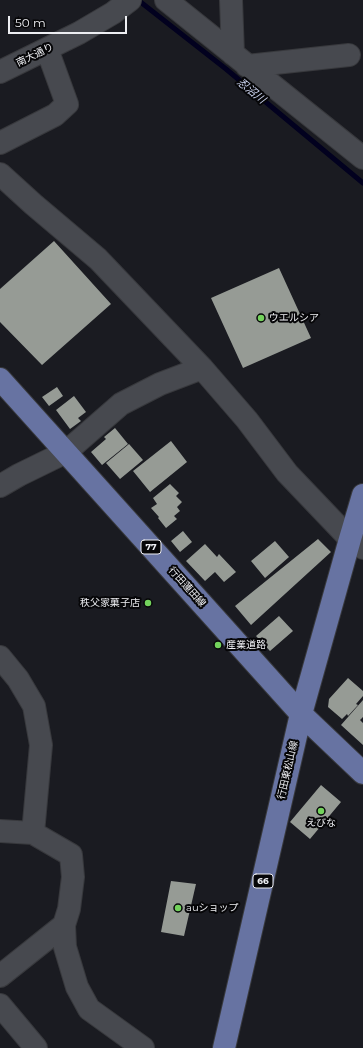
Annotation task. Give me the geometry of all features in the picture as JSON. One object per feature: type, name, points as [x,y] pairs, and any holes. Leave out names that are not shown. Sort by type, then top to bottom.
[{"type":"main road","name":"行田蓮田線","points":[[0,379],[301,714],[363,773]]},
{"type":"main road","name":"行田東松山線","points":[[224,1048],[301,714],[356,543],[363,495]]},
{"type":"street","name":"南大通り","points":[[0,72],[79,33],[113,13],[130,0]]},
{"type":"street","points":[[166,0],[363,158]]},
{"type":"street","points":[[230,0],[240,60]]},
{"type":"street","points":[[0,143],[55,115],[67,104],[47,49]]},
{"type":"street","points":[[240,60],[349,55]]},
{"type":"street","points":[[0,174],[98,259],[202,368],[248,420],[287,473],[356,543]]},
{"type":"street","points":[[0,486],[18,475],[66,452],[121,404],[160,384],[202,368]]},
{"type":"street","points":[[0,657],[18,679],[34,706],[41,745],[33,833]]},
{"type":"street","points":[[0,831],[33,833],[71,855],[73,877],[69,909],[64,925],[65,947],[77,986],[89,1009],[143,1048]]},
{"type":"street","points":[[0,976],[64,925]]},
{"type":"street","points":[[0,1005],[36,1048]]},
{"type":"building","points":[[54,241],[111,304],[42,365],[0,322],[0,289]]},
{"type":"building","name":"ウエルシア","points":[[279,268],[311,338],[243,368],[211,298]]},
{"type":"building","points":[[57,387],[63,396],[49,406],[42,397]]},
{"type":"building","points":[[74,396],[86,412],[78,418],[81,421],[70,429],[56,410]]},
{"type":"building","points":[[115,428],[128,444],[102,465],[91,452],[106,439],[104,437]]},
{"type":"building","points":[[171,441],[187,462],[150,492],[133,471]]},
{"type":"building","points":[[129,444],[143,460],[120,479],[106,463]]},
{"type":"building","points":[[170,484],[179,493],[176,496],[182,502],[177,507],[180,511],[174,516],[177,519],[166,528],[151,508],[157,504],[153,498]]},
{"type":"building","points":[[183,531],[192,542],[180,552],[171,541]]},
{"type":"building","points":[[318,539],[331,552],[251,625],[235,606]]},
{"type":"building","points":[[275,541],[289,557],[265,578],[251,561]]},
{"type":"building","points":[[205,544],[217,557],[219,554],[236,572],[224,582],[215,572],[205,581],[186,561]]},
{"type":"building","points":[[279,616],[293,631],[270,651],[256,636]]},
{"type":"building","points":[[348,678],[363,691],[363,696],[356,704],[358,705],[348,716],[347,714],[342,719],[328,707],[329,699]]},
{"type":"building","points":[[363,700],[363,717],[360,720],[363,723],[363,745],[341,725]]},
{"type":"building","points":[[321,785],[341,802],[310,839],[290,822]]},
{"type":"building","name":"auショップ","points":[[171,881],[196,884],[184,936],[161,932]]},
{"type":"waterway","name":"忍沼川","points":[[138,0],[226,69],[363,183]]},
{"type":"place","name":"ウエルシア","points":[[261,318]]},
{"type":"place","name":"秩父家菓子店","points":[[148,603]]},
{"type":"place","name":"産業道路","points":[[218,645]]},
{"type":"place","name":"えびな","points":[[321,811]]},
{"type":"place","name":"auショップ","points":[[178,908]]}]
